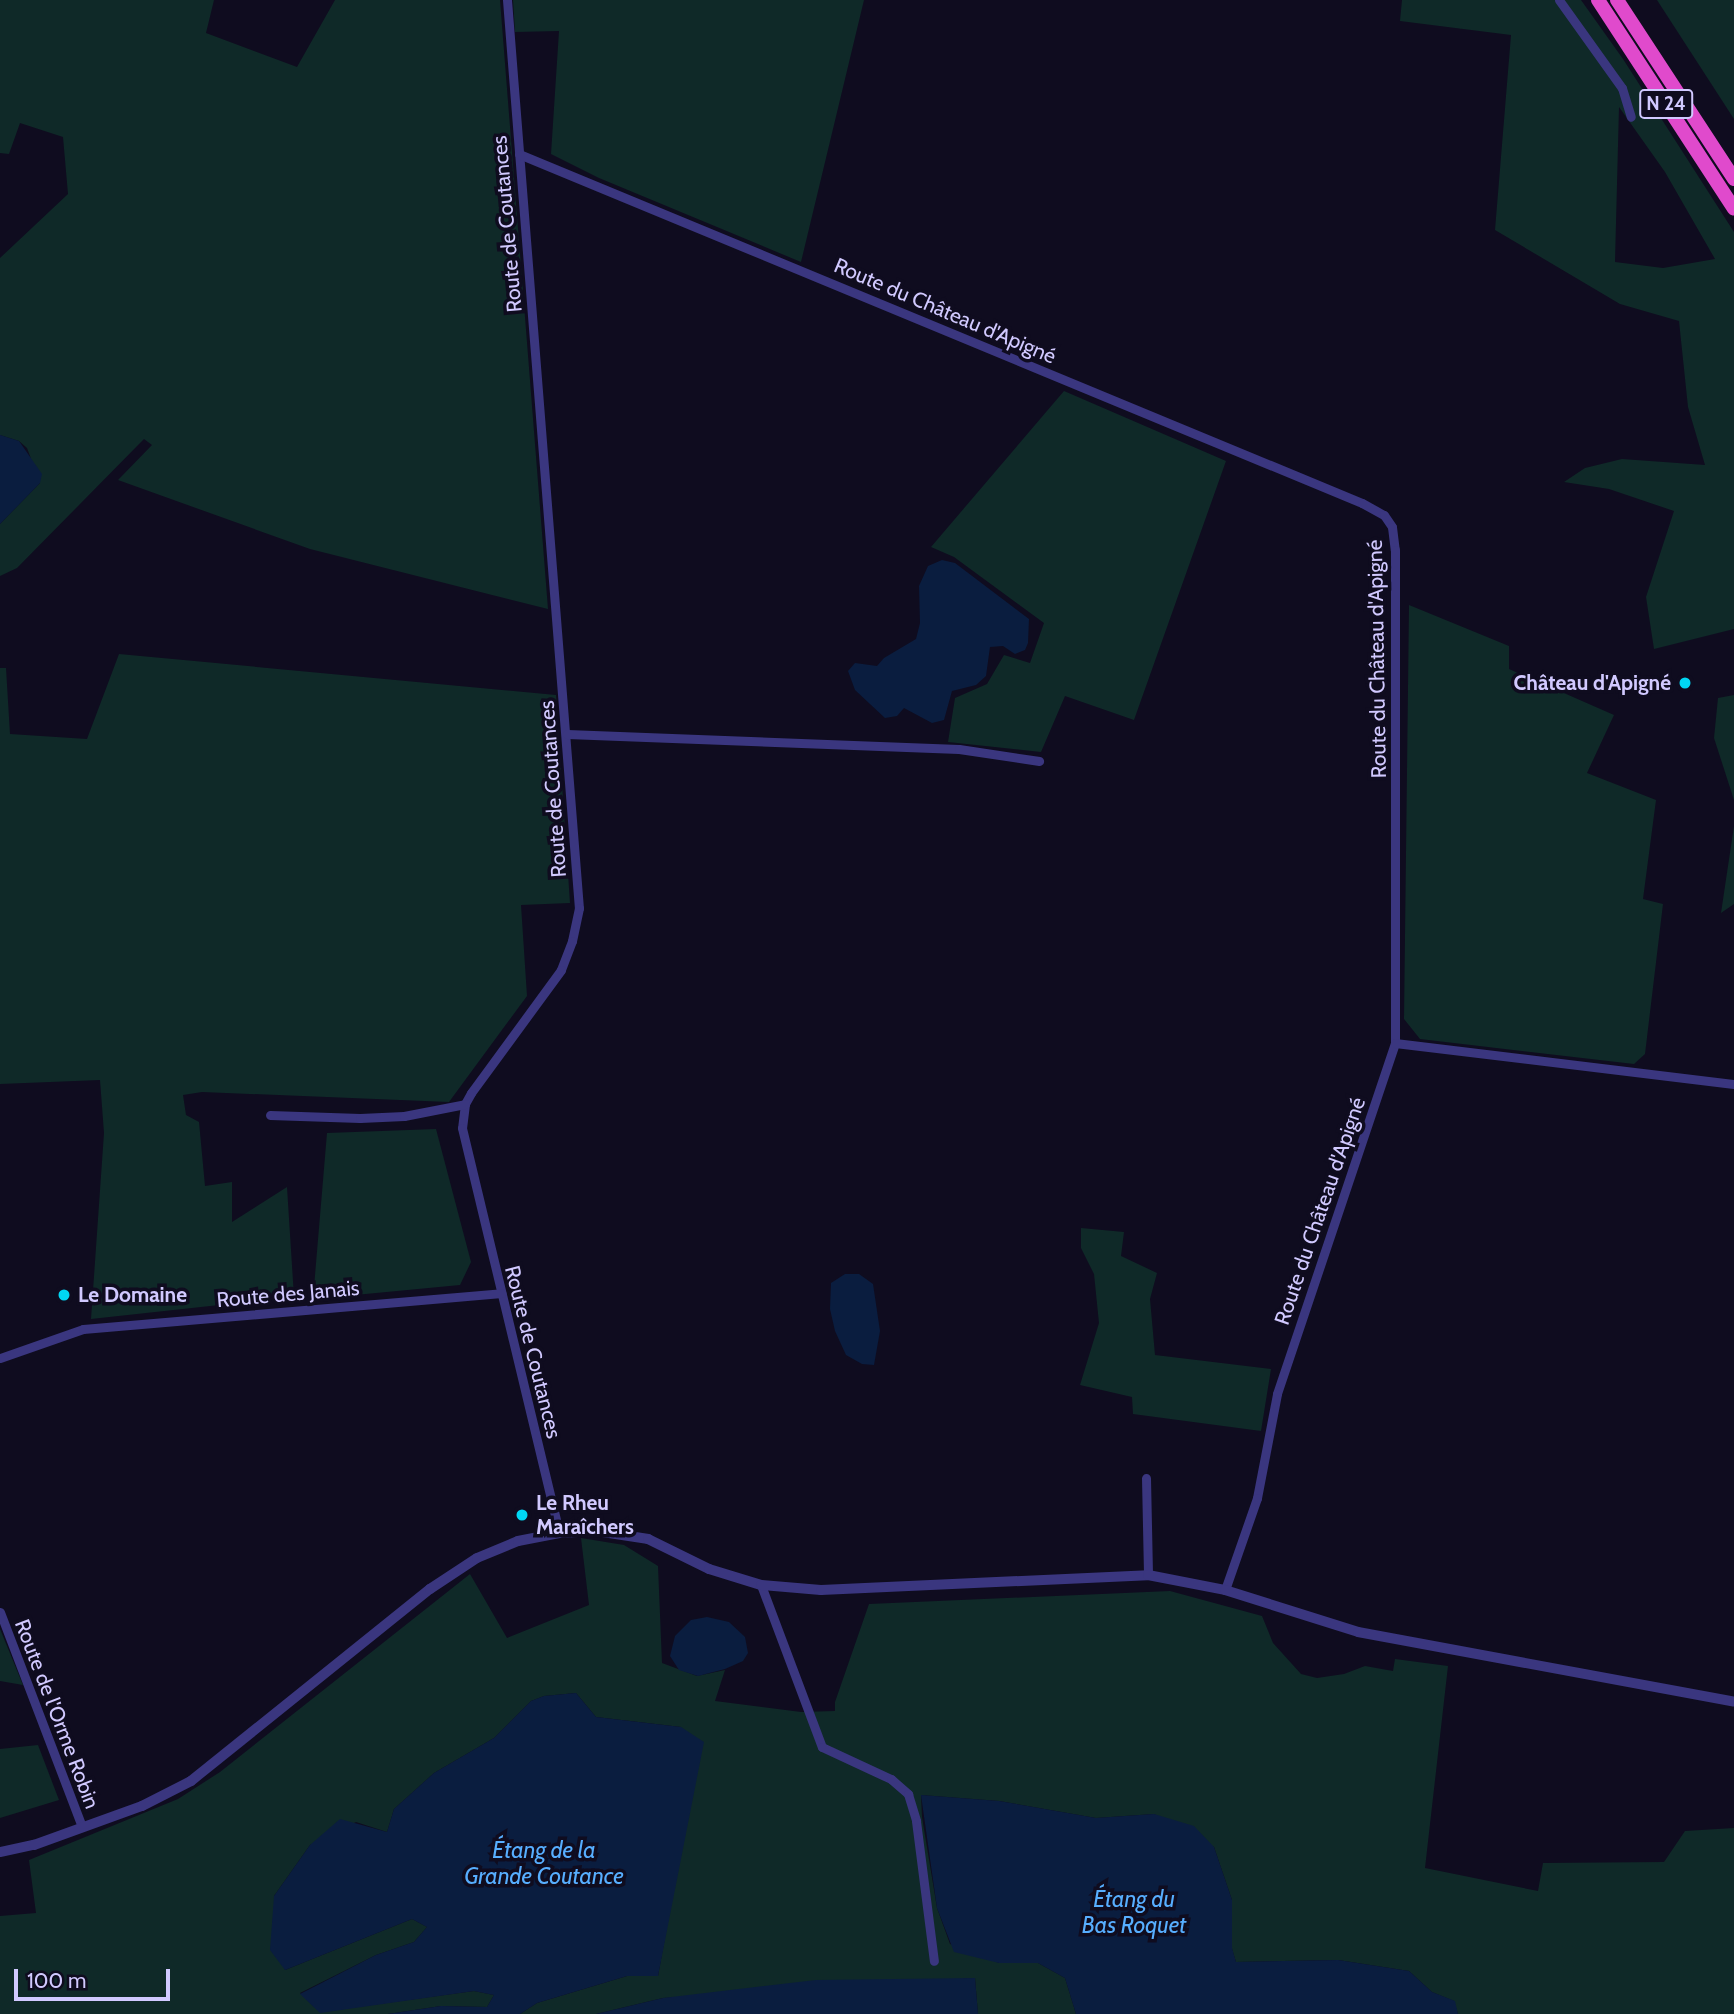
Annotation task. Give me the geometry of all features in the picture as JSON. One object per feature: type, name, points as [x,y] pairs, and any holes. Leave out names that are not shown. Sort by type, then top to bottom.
[{"type":"highway","name":"N 24","points":[[1598,0],[1734,209]]},
{"type":"highway","name":"N 24","points":[[1617,0],[1734,179]]},
{"type":"street","name":"Route de Coutances","points":[[507,0],[579,908],[572,942],[561,970],[465,1104],[462,1128],[559,1532]]},
{"type":"street","points":[[1559,0],[1622,88],[1631,117]]},
{"type":"street","name":"Route du Château d'Apigné","points":[[519,154],[1323,487],[1384,515],[1392,527],[1395,550],[1395,1043],[1277,1394],[1257,1498],[1225,1590]]},
{"type":"street","points":[[567,733],[959,748],[1039,761]]},
{"type":"street","points":[[1395,1043],[1734,1084]]},
{"type":"street","points":[[270,1115],[382,1117],[437,1111],[465,1104]]},
{"type":"street","name":"Route des Janais","points":[[0,1358],[96,1328],[172,1324],[234,1314],[501,1293]]},
{"type":"street","points":[[1146,1478],[1148,1575]]},
{"type":"street","points":[[0,1852],[34,1845],[142,1806],[191,1781],[430,1589],[477,1558],[518,1541],[559,1532],[596,1531],[648,1539],[709,1569],[761,1585],[821,1590],[1148,1575],[1225,1590],[1358,1632],[1734,1702]]},
{"type":"street","points":[[761,1585],[822,1747],[891,1779],[908,1794],[916,1821],[934,1961]]},
{"type":"street","name":"Route de l'Orme Robin","points":[[0,1612],[82,1827]]},
{"type":"green space","points":[[0,0],[214,0],[206,33],[297,67],[335,0],[500,0],[548,609],[310,549],[118,480],[152,445],[144,439],[17,568],[0,576],[0,524],[40,483],[27,448],[19,441],[0,435],[0,258],[68,194],[63,137],[20,123],[9,154],[0,153]]},
{"type":"green space","points":[[513,0],[864,0],[801,262],[599,178],[551,154],[559,31],[515,32]]},
{"type":"green space","points":[[1402,0],[1581,0],[1623,59],[1734,232],[1734,629],[1654,649],[1646,597],[1674,511],[1609,489],[1564,482],[1585,468],[1622,459],[1705,465],[1688,407],[1679,321],[1620,304],[1495,230],[1511,35],[1400,21]],"holes":[[[1619,107],[1665,172],[1715,259],[1663,268],[1615,262]]]},
{"type":"green space","points":[[1657,0],[1734,0],[1734,119]]},
{"type":"green space","points":[[1064,391],[1226,461],[1134,720],[1065,696],[1041,752],[948,742],[955,698],[987,684],[1004,655],[1030,663],[1044,623],[954,557],[931,547]]},
{"type":"green space","points":[[1409,605],[1509,646],[1509,669],[1614,715],[1587,773],[1656,800],[1643,899],[1663,904],[1645,1054],[1634,1064],[1420,1039],[1404,1019]]},
{"type":"green space","points":[[119,654],[556,695],[570,903],[521,905],[527,996],[449,1102],[202,1092],[183,1095],[186,1115],[199,1122],[205,1186],[232,1182],[232,1222],[287,1187],[294,1297],[91,1319],[104,1133],[100,1080],[0,1084],[0,668],[6,668],[10,734],[87,739]]},
{"type":"green space","points":[[1734,695],[1734,800],[1714,738],[1718,698]]},
{"type":"green space","points":[[1734,826],[1734,904],[1721,913],[1728,866]]},
{"type":"green space","points":[[436,1129],[471,1262],[460,1285],[313,1299],[327,1133]]},
{"type":"green space","points":[[1081,1228],[1124,1232],[1121,1256],[1157,1273],[1150,1299],[1155,1355],[1271,1369],[1261,1431],[1133,1414],[1132,1397],[1080,1385],[1099,1323],[1094,1274],[1081,1248]]},
{"type":"green space","points":[[581,1538],[624,1545],[658,1566],[662,1663],[697,1676],[725,1670],[715,1701],[801,1712],[835,1711],[835,1702],[869,1604],[1170,1591],[1262,1616],[1273,1643],[1301,1674],[1317,1678],[1344,1674],[1365,1666],[1393,1671],[1395,1659],[1448,1666],[1425,1868],[1538,1891],[1543,1863],[1664,1862],[1685,1831],[1734,1828],[1734,2014],[1458,2014],[1454,2001],[1432,1992],[1409,1971],[1338,1960],[1236,1962],[1232,1949],[1232,1900],[1214,1847],[1154,1814],[1096,1818],[999,1801],[921,1795],[937,1908],[950,1944],[999,1963],[1038,1963],[1065,1978],[1076,2014],[978,2014],[975,1978],[663,1998],[596,2014],[520,2014],[537,2003],[627,1976],[658,1976],[678,1866],[681,1727],[596,1717],[576,1693],[544,1696],[531,1701],[494,1738],[434,1773],[394,1809],[387,1832],[356,1822],[310,1845],[274,1896],[285,1970],[412,1919],[427,1927],[414,1942],[376,1955],[300,1993],[320,2012],[474,1991],[494,1995],[487,2007],[441,2006],[388,2014],[0,2014],[0,1916],[36,1913],[29,1860],[178,1799],[220,1772],[470,1574],[507,1638],[589,1605]]},
{"type":"green space","points":[[0,1629],[23,1685],[0,1681]]},
{"type":"green space","points":[[38,1745],[59,1800],[0,1818],[0,1749]]},
{"type":"water","points":[[0,435],[19,441],[42,474],[40,483],[0,524]]},
{"type":"water","points":[[942,560],[955,563],[1029,619],[1028,643],[1025,650],[1015,654],[1003,646],[990,647],[986,676],[976,685],[952,691],[944,720],[932,723],[904,708],[897,716],[885,718],[855,690],[848,671],[855,663],[877,666],[884,658],[916,639],[920,623],[919,586],[928,566]]},
{"type":"water","points":[[845,1274],[859,1274],[873,1284],[880,1331],[874,1365],[862,1364],[846,1355],[835,1331],[830,1309],[831,1283]]},
{"type":"water","points":[[707,1617],[729,1622],[745,1637],[748,1653],[743,1661],[698,1676],[679,1670],[670,1656],[675,1636],[691,1620]]},
{"type":"water","name":"Étang de la Grande Coutance","points":[[576,1693],[596,1717],[681,1727],[704,1742],[658,1976],[627,1976],[537,2003],[520,2014],[388,2014],[441,2006],[487,2007],[494,1995],[474,1991],[320,2013],[300,1994],[376,1955],[414,1942],[427,1927],[412,1919],[285,1970],[270,1950],[274,1896],[310,1845],[340,1819],[387,1832],[394,1809],[434,1773],[494,1738],[531,1701],[544,1696]]},
{"type":"water","name":"Étang du Bas Roquet","points":[[921,1795],[999,1801],[1096,1818],[1154,1814],[1194,1826],[1214,1847],[1232,1900],[1232,1948],[1236,1962],[1338,1960],[1409,1971],[1432,1992],[1455,2001],[1458,2014],[1076,2014],[1065,1978],[1038,1963],[999,1963],[954,1952],[937,1908]]},
{"type":"water","points":[[975,1978],[978,2014],[596,2014],[663,1998],[816,1980]]},
{"type":"place","name":"Château d'Apigné","points":[[1685,683]]},
{"type":"place","name":"Le Domaine","points":[[64,1295]]},
{"type":"place","name":"Le Rheu Maraîchers","points":[[522,1515]]}]
